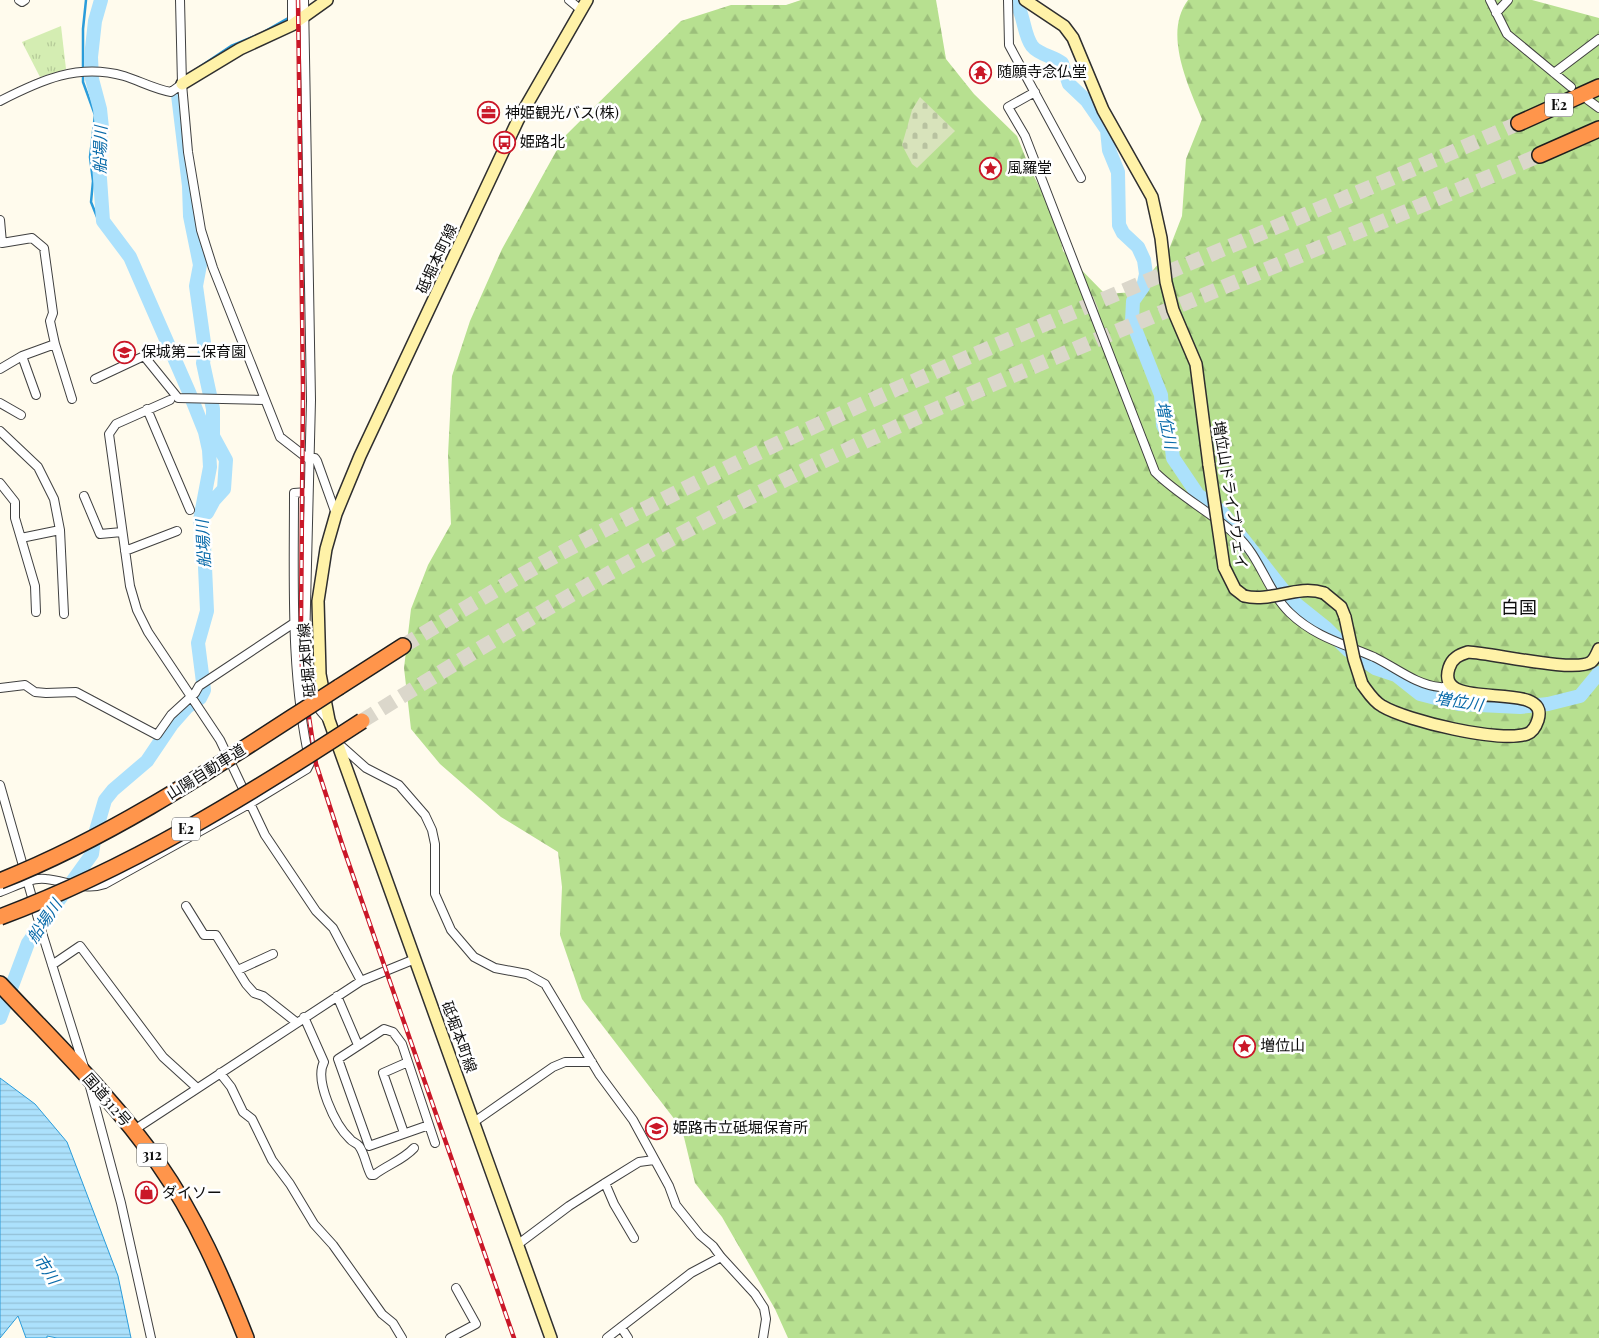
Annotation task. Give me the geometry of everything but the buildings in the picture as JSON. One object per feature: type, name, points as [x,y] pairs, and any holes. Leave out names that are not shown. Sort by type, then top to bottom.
[{"type":"highway","name":"E2","points":[[1519,123],[1599,87]]},
{"type":"highway","name":"E2","points":[[1540,155],[1599,129]]},
{"type":"highway","name":"山陽自動車道","points":[[0,881],[60,854],[154,804],[403,646]]},
{"type":"highway","name":"E2","points":[[0,917],[58,893],[184,831],[268,781],[362,721]]},
{"type":"highway","name":"国道312号","points":[[1,986],[134,1130],[175,1189],[203,1237],[246,1338]]},
{"type":"street","points":[[19,0],[22,2],[25,0]]},
{"type":"street","points":[[180,0],[182,84],[188,152],[201,230],[213,268],[280,437],[308,458],[315,458],[336,514]]},
{"type":"street","points":[[292,0],[292,25]]},
{"type":"street","points":[[304,0],[310,391],[305,646],[308,680],[314,701],[328,720]]},
{"type":"street","points":[[0,100],[37,82],[76,70],[97,71],[123,76],[158,90],[171,92],[240,48],[304,18],[327,0]]},
{"type":"street","points":[[568,0],[581,10]]},
{"type":"street","name":"砥堀本町線","points":[[551,1338],[339,744],[328,720],[320,674],[317,636],[318,601],[326,549],[336,514],[360,456],[518,120],[587,0]]},
{"type":"street","points":[[1008,0],[1009,45],[1081,178]]},
{"type":"street","points":[[1490,0],[1507,34],[1571,87]]},
{"type":"street","points":[[1496,14],[1508,0]]},
{"type":"street","name":"増位山ドライブウェイ","points":[[1033,2],[1064,26],[1073,38],[1103,110],[1152,197],[1161,238],[1166,282],[1173,310],[1196,364],[1224,567],[1235,589],[1244,596],[1262,597],[1303,590],[1324,593],[1341,607],[1362,684],[1372,698],[1381,706],[1427,723],[1493,735],[1517,737],[1530,733],[1536,726],[1539,716],[1537,707],[1529,700],[1466,693],[1450,684]]},
{"type":"street","points":[[1554,74],[1599,39]]},
{"type":"street","points":[[1035,92],[1008,107],[1024,136],[1155,472],[1166,483],[1207,510],[1238,536],[1289,612],[1310,630],[1333,642],[1374,657],[1413,679],[1441,688],[1450,684],[1448,671],[1451,662],[1458,655],[1468,652],[1554,664],[1583,664],[1591,662],[1599,649]]},
{"type":"street","points":[[1588,100],[1599,108]]},
{"type":"street","points":[[0,220],[2,243],[32,238],[44,248],[53,314],[50,321],[72,399]]},
{"type":"street","points":[[0,369],[22,356],[55,344]]},
{"type":"street","points":[[22,356],[36,395]]},
{"type":"street","points":[[95,379],[144,356],[178,398],[200,397],[264,400]]},
{"type":"street","points":[[170,400],[116,424],[109,434],[125,552],[137,610],[148,632],[220,740],[265,836],[316,911],[333,928],[361,981]]},
{"type":"street","points":[[0,403],[21,415]]},
{"type":"street","points":[[147,409],[190,510]]},
{"type":"street","points":[[0,431],[42,472],[54,499],[60,530],[64,614]]},
{"type":"street","points":[[0,483],[16,502],[14,515],[35,586],[36,612]]},
{"type":"street","points":[[0,892],[28,881],[45,879],[90,887],[105,884],[251,803],[307,769],[310,763],[298,694],[294,624],[294,493],[307,492]]},
{"type":"street","points":[[84,496],[100,534],[122,532]]},
{"type":"street","points":[[22,538],[60,530]]},
{"type":"street","points":[[125,552],[177,531]]},
{"type":"street","points":[[0,688],[26,686],[35,692],[76,692],[157,735],[171,715],[199,686],[294,624]]},
{"type":"street","points":[[339,744],[366,768],[398,785],[425,815],[432,830],[435,844],[435,894],[451,930],[474,956],[495,968],[527,974],[545,984],[592,1062],[633,1120],[669,1186],[676,1205],[721,1258],[755,1294],[764,1308],[766,1319],[763,1338]]},
{"type":"street","points":[[0,785],[52,966],[88,1078],[121,1203],[152,1338]]},
{"type":"street","points":[[186,906],[204,935],[216,935],[254,993],[264,996],[296,1022]]},
{"type":"street","points":[[52,966],[80,946],[163,1057],[196,1087]]},
{"type":"street","points":[[238,970],[273,954]]},
{"type":"street","points":[[134,1130],[196,1087],[336,996],[361,981],[415,958]]},
{"type":"street","points":[[336,996],[358,1045]]},
{"type":"street","points":[[304,1017],[324,1062],[320,1069],[328,1103],[349,1139],[359,1146],[371,1175],[406,1157],[414,1148]]},
{"type":"street","points":[[429,1125],[369,1146],[338,1059],[384,1029],[393,1032],[402,1044],[408,1062],[429,1125],[435,1143]]},
{"type":"street","points":[[404,1134],[383,1073],[408,1062]]},
{"type":"street","points":[[474,1122],[552,1067],[565,1062],[592,1062]]},
{"type":"street","points":[[220,1073],[231,1087],[244,1112],[252,1119],[272,1160],[290,1184],[314,1224],[333,1245],[382,1314],[393,1323],[402,1338]]},
{"type":"street","points":[[518,1245],[569,1206],[605,1183],[639,1162],[654,1160]]},
{"type":"street","points":[[605,1183],[614,1204],[634,1238]]},
{"type":"street","points":[[607,1338],[691,1273],[721,1258]]},
{"type":"street","points":[[450,1338],[476,1324],[456,1288]]},
{"type":"street","points":[[622,1327],[628,1338]]},
{"type":"green space","points":[[801,0],[936,0],[946,59],[974,94],[1017,136],[1030,169],[1055,216],[1063,251],[1105,294],[1135,292],[1168,252],[1182,216],[1186,159],[1202,119],[1190,91],[1180,59],[1178,43],[1181,13],[1188,0],[1532,0],[1599,18],[1599,1338],[788,1338],[775,1309],[722,1217],[695,1183],[682,1129],[582,999],[560,935],[562,887],[558,852],[501,817],[440,764],[411,729],[404,668],[411,609],[428,565],[451,524],[448,455],[452,376],[470,321],[502,249],[564,137],[681,21],[731,5],[786,5]]},
{"type":"green space","points":[[61,26],[66,69],[40,77],[22,42]]},
{"type":"green space","points":[[920,97],[955,131],[917,168],[912,164],[902,145],[912,110]]},
{"type":"water","name":"市川","points":[[0,1078],[35,1104],[67,1142],[118,1276],[131,1338],[57,1338],[47,1336],[47,1338],[26,1338],[18,1316],[0,1338]]},
{"type":"waterway","points":[[86,0],[83,29],[83,82],[95,115],[90,157],[93,181],[91,202],[97,217],[103,221]]},
{"type":"waterway","name":"船場川","points":[[0,1018],[28,943],[92,854],[95,834],[105,800],[113,790],[147,761],[172,724],[187,707],[200,698],[204,690],[198,643],[207,611],[204,545],[200,520],[210,467],[209,450],[205,432],[189,392],[130,257],[103,221],[98,150],[102,128],[100,109],[92,79],[91,57],[95,21],[101,0]]},
{"type":"waterway","name":"増位川","points":[[1012,0],[1019,9],[1026,34],[1032,46],[1062,63],[1069,84],[1087,101],[1107,130],[1109,150],[1118,172],[1119,225],[1123,233],[1138,247],[1144,260],[1146,274],[1143,287],[1133,301],[1132,321],[1161,395],[1163,425],[1171,441],[1173,458],[1198,495],[1221,511],[1291,600],[1326,628],[1348,650],[1375,668],[1396,675],[1420,694],[1459,704],[1520,707],[1548,704],[1580,696],[1599,673]]},
{"type":"waterway","points":[[294,13],[302,4]]},
{"type":"waterway","points":[[260,34],[290,17]]},
{"type":"waterway","points":[[189,74],[231,46],[255,36]]},
{"type":"waterway","points":[[178,95],[189,186],[190,216],[200,265],[196,286],[205,350],[203,363],[213,409],[213,436],[226,460],[224,489],[214,500],[207,513]]},
{"type":"tunnel","points":[[403,646],[563,552],[679,491],[797,434],[1036,328],[1519,123]]},
{"type":"tunnel","points":[[362,721],[556,603],[689,530],[823,461],[1053,358],[1540,155]]},
{"type":"railway","points":[[298,0],[303,387],[302,670],[316,764],[343,847],[514,1338]]},
{"type":"place","name":"随願寺念仏堂","points":[[981,72]]},
{"type":"place","name":"神姫観光バス(株)","points":[[489,113]]},
{"type":"place","name":"姫路北","points":[[504,142]]},
{"type":"place","name":"風羅堂","points":[[991,168]]},
{"type":"place","name":"保城第二保育園","points":[[125,352]]},
{"type":"place","name":"増位山","points":[[1244,1046]]},
{"type":"place","name":"姫路市立砥堀保育所","points":[[657,1128]]},
{"type":"place","name":"ダイソー","points":[[146,1193]]},
{"type":"district","name":"白国","points":[[1519,608]]}]
